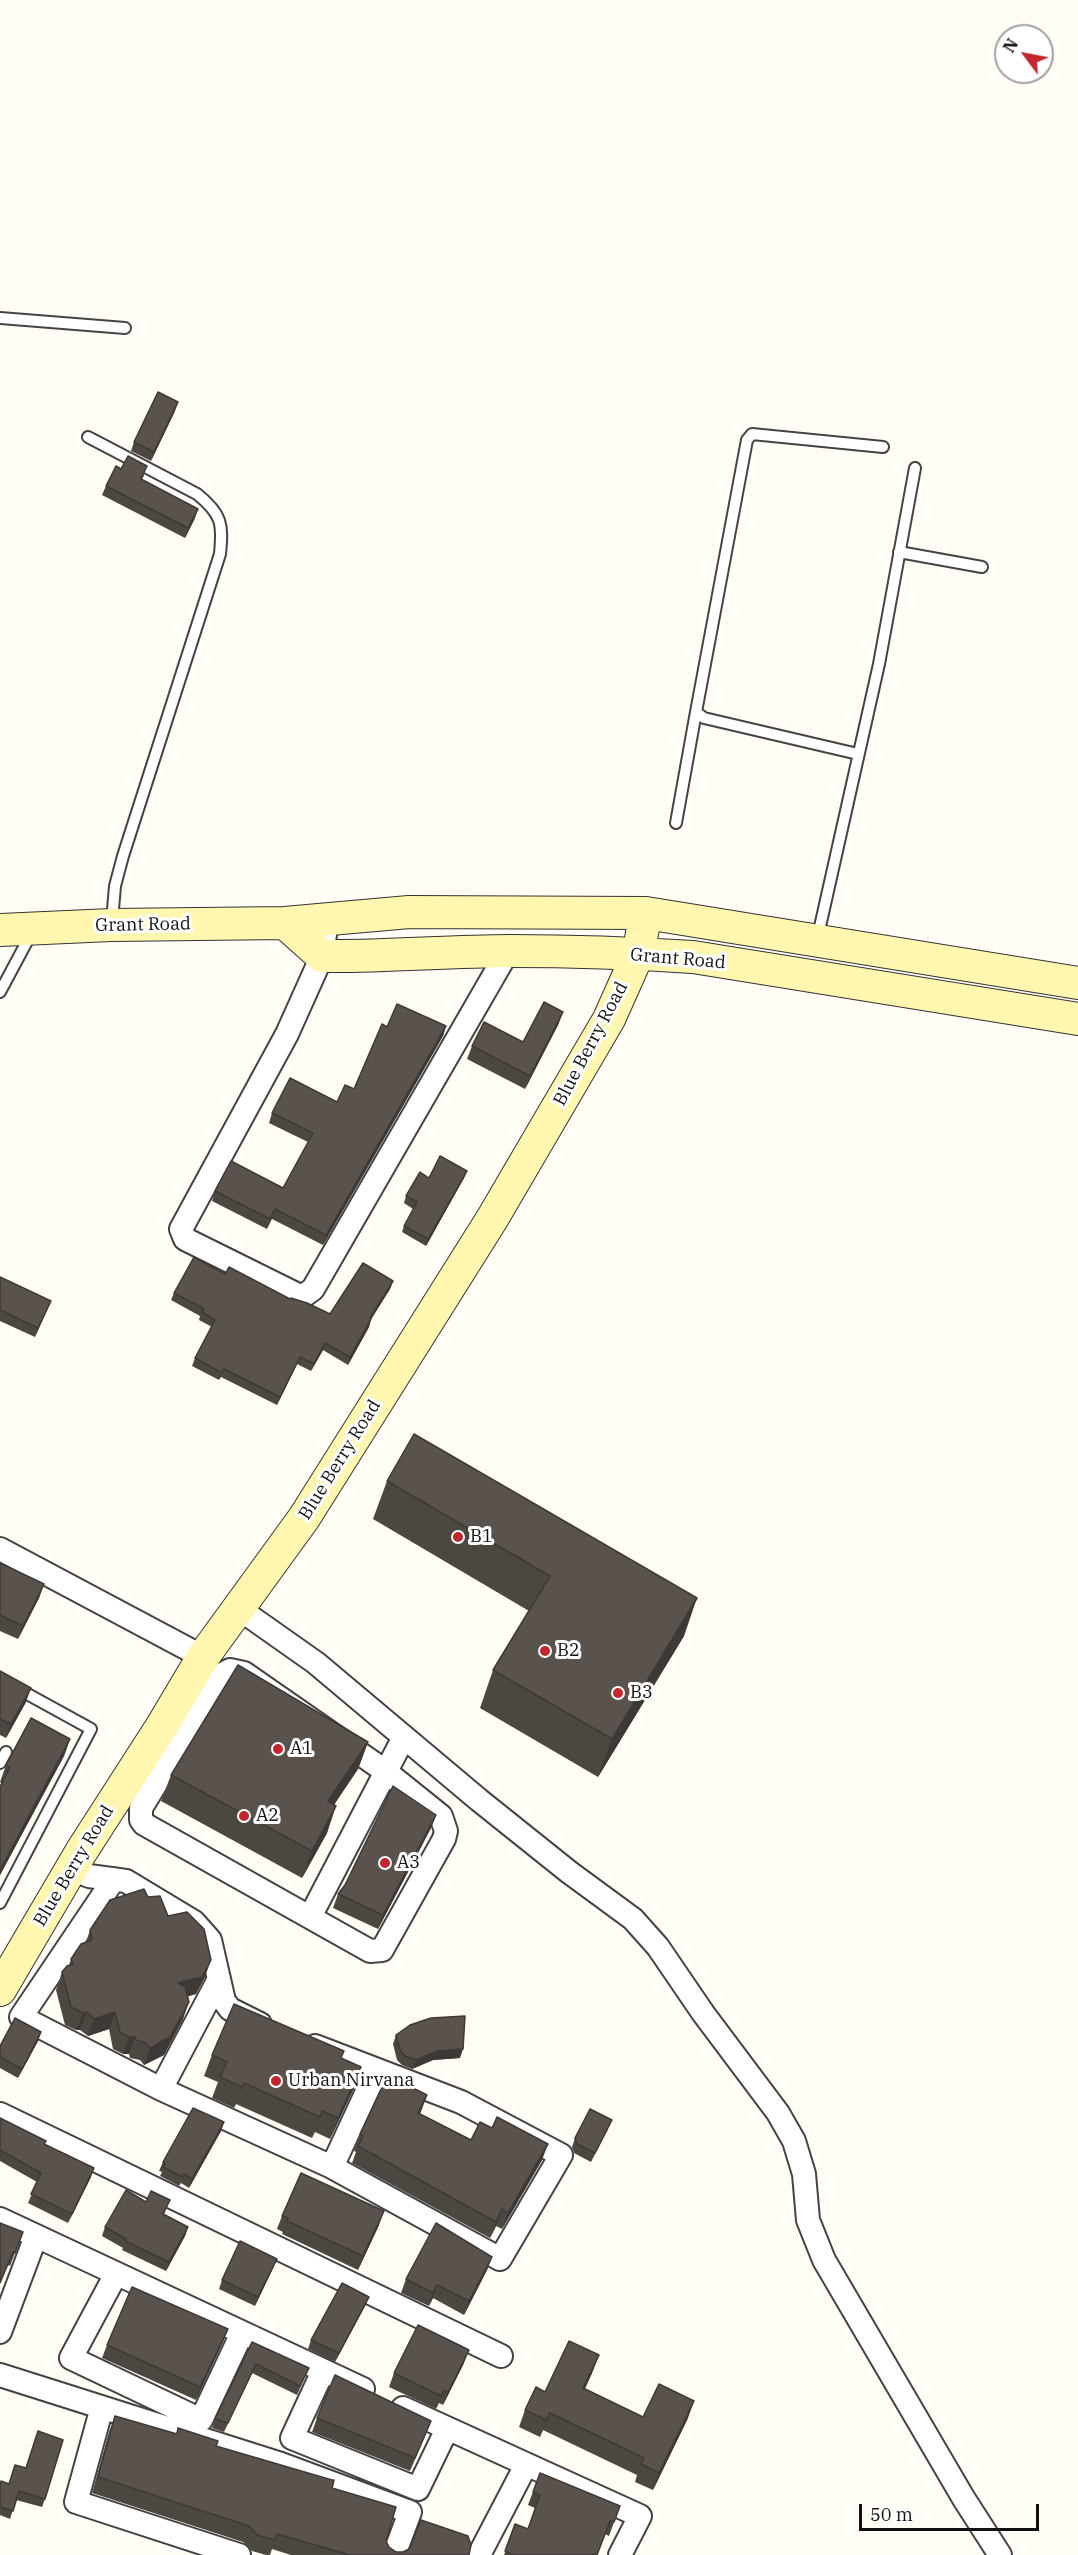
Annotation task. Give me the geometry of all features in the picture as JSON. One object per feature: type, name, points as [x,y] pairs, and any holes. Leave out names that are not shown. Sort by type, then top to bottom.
[{"type":"main road","name":"Grant Road","points":[[0,930],[111,925],[285,923],[409,912],[646,913],[1078,983]]},
{"type":"main road","name":"Blue Berry Road","points":[[0,1990],[76,1860],[162,1726],[203,1657],[303,1518],[492,1219],[609,1019],[638,954],[646,913]]},
{"type":"main road","points":[[285,923],[322,956]]},
{"type":"main road","name":"Grant Road","points":[[322,956],[386,957],[508,951],[693,957],[1078,1019]]},
{"type":"street","points":[[327,920],[322,956],[287,1034],[181,1229],[184,1239],[302,1297],[313,1289],[508,951]]},
{"type":"street","points":[[0,1549],[203,1657]]},
{"type":"street","points":[[238,1608],[316,1663],[569,1872],[633,1919],[658,1947],[703,2013],[778,2113],[794,2141],[804,2174],[808,2220],[824,2260],[964,2499],[1000,2555]]},
{"type":"street","points":[[230,1670],[244,1673],[385,1771],[441,1816],[446,1831],[444,1839],[382,1950],[370,1951],[144,1824],[141,1820],[141,1808],[224,1673],[230,1670]]},
{"type":"street","points":[[310,1917],[404,1737]]},
{"type":"street","points":[[76,1860],[89,1876],[126,1881],[194,1922],[210,1940],[224,2001],[230,2009],[244,2018],[277,2031]]},
{"type":"street","points":[[114,1879],[21,2017],[161,2089],[332,2167],[500,2259],[561,2155],[461,2102],[299,2040]]},
{"type":"street","points":[[161,2089],[219,1979]]},
{"type":"street","points":[[332,2167],[377,2070]]},
{"type":"street","points":[[0,2114],[501,2356]]},
{"type":"street","points":[[0,2219],[447,2429],[640,2516],[620,2555]]},
{"type":"street","points":[[0,2332],[36,2236]]},
{"type":"street","points":[[116,2274],[71,2358],[201,2420],[242,2333]]},
{"type":"street","points":[[323,2371],[292,2438],[418,2489],[447,2429]]},
{"type":"street","points":[[0,2375],[281,2464],[410,2512],[394,2555]]},
{"type":"street","points":[[102,2407],[76,2502],[239,2555]]},
{"type":"street","points":[[479,2555],[526,2465]]},
{"type":"lane","points":[[0,318],[125,328]]},
{"type":"lane","points":[[676,823],[747,440],[752,434],[883,447]]},
{"type":"lane","points":[[88,437],[197,494],[211,506],[221,520],[222,536],[220,554],[123,856],[115,886],[111,925]]},
{"type":"lane","points":[[817,940],[879,664],[915,468]]},
{"type":"lane","points":[[899,552],[982,567]]},
{"type":"lane","points":[[696,712],[704,718],[858,754]]},
{"type":"lane","points":[[0,992],[34,928]]},
{"type":"lane","points":[[0,1679],[91,1730],[0,1903]]},
{"type":"lane","points":[[0,1753],[6,1752],[0,1763]]},
{"type":"building","points":[[158,392],[178,402],[154,452],[134,442]]},
{"type":"building","points":[[128,456],[147,466],[141,479],[198,509],[188,528],[106,486],[116,466],[121,469]]},
{"type":"building","points":[[544,1002],[563,1012],[530,1076],[472,1046],[484,1022],[523,1042]]},
{"type":"building","points":[[397,1004],[446,1026],[326,1235],[275,1209],[270,1219],[215,1191],[231,1161],[283,1188],[313,1133],[272,1113],[290,1078],[337,1102],[345,1085],[354,1089],[382,1024],[387,1027]]},
{"type":"building","points":[[440,1156],[467,1171],[428,1239],[404,1226],[417,1202],[406,1196],[420,1172],[429,1178]]},
{"type":"building","points":[[194,1257],[225,1274],[229,1267],[290,1299],[307,1303],[330,1314],[363,1263],[393,1281],[350,1357],[325,1343],[314,1364],[300,1357],[280,1397],[224,1369],[222,1373],[195,1358],[215,1320],[202,1312],[204,1309],[174,1293]]},
{"type":"building","points":[[0,1277],[51,1301],[38,1328],[0,1310]]},
{"type":"building","points":[[414,1434],[697,1598],[612,1739],[493,1670],[550,1576],[387,1481]]},
{"type":"building","points":[[0,1563],[44,1584],[23,1626],[0,1615]]},
{"type":"building","points":[[238,1665],[368,1742],[328,1801],[336,1806],[312,1851],[171,1775]]},
{"type":"building","points":[[0,1671],[31,1688],[11,1724],[0,1719]]},
{"type":"building","points":[[31,1718],[70,1739],[0,1870],[0,1787],[10,1767],[6,1765]]},
{"type":"building","name":"A3","points":[[393,1786],[436,1815],[383,1915],[338,1894],[345,1885]]},
{"type":"building","points":[[144,1889],[148,1897],[160,1896],[168,1916],[187,1912],[204,1929],[211,1960],[202,1977],[178,1983],[185,1987],[189,2002],[170,2037],[150,2048],[146,2043],[136,2040],[135,2037],[129,2037],[120,2032],[115,2012],[94,2019],[87,2012],[83,2013],[71,2007],[62,1972],[67,1966],[73,1964],[71,1959],[81,1944],[92,1940],[90,1930],[110,1900]]},
{"type":"building","name":"Urban Nirvana","points":[[234,2004],[344,2051],[341,2058],[361,2067],[338,2118],[322,2111],[320,2117],[244,2083],[242,2087],[220,2077],[227,2062],[212,2055]]},
{"type":"building","points":[[465,2016],[463,2049],[437,2051],[416,2060],[405,2056],[400,2050],[396,2035],[410,2025],[431,2018]]},
{"type":"building","points":[[15,2018],[41,2032],[22,2069],[0,2057],[0,2046]]},
{"type":"building","points":[[393,2078],[427,2095],[418,2113],[471,2140],[480,2122],[492,2128],[497,2117],[548,2144],[508,2213],[502,2209],[496,2222],[358,2146],[363,2136],[360,2134],[384,2083],[389,2085]]},
{"type":"building","points":[[193,2108],[224,2122],[192,2179],[163,2167],[165,2164],[163,2162]]},
{"type":"building","points":[[590,2109],[612,2120],[595,2153],[577,2144],[575,2138]]},
{"type":"building","points":[[0,2118],[46,2141],[44,2144],[94,2168],[72,2214],[31,2194],[41,2173],[0,2150]]},
{"type":"building","points":[[301,2173],[384,2211],[363,2256],[287,2221],[288,2218],[282,2216]]},
{"type":"building","points":[[126,2190],[146,2202],[151,2191],[170,2200],[163,2214],[188,2227],[169,2262],[125,2241],[126,2239],[105,2227]]},
{"type":"building","points":[[0,2223],[23,2232],[0,2283]]},
{"type":"building","points":[[436,2223],[492,2257],[469,2301],[437,2285],[433,2293],[406,2279]]},
{"type":"building","points":[[240,2241],[277,2259],[258,2297],[222,2280]]},
{"type":"building","points":[[342,2283],[369,2297],[339,2353],[311,2340]]},
{"type":"building","points":[[132,2287],[228,2329],[200,2387],[107,2345]]},
{"type":"building","points":[[418,2325],[469,2350],[448,2392],[444,2390],[441,2396],[394,2373]]},
{"type":"building","points":[[569,2341],[599,2355],[583,2388],[643,2417],[659,2384],[694,2401],[659,2473],[641,2464],[644,2458],[550,2413],[546,2420],[525,2410],[536,2387],[545,2392]]},
{"type":"building","points":[[252,2342],[309,2368],[300,2386],[256,2364],[228,2423],[215,2419]]},
{"type":"building","points":[[335,2375],[431,2421],[415,2458],[317,2418]]},
{"type":"building","points":[[115,2416],[177,2434],[178,2428],[218,2441],[216,2446],[334,2480],[332,2488],[396,2507],[386,2541],[389,2547],[396,2552],[409,2549],[421,2520],[468,2536],[471,2545],[469,2555],[350,2555],[277,2534],[275,2540],[257,2535],[249,2526],[98,2477]]},
{"type":"building","points":[[38,2431],[63,2440],[45,2499],[19,2491],[13,2511],[0,2507],[1,2481],[9,2484],[15,2465],[26,2468]]},
{"type":"building","points":[[540,2473],[620,2506],[614,2522],[610,2521],[597,2555],[513,2555],[505,2551],[515,2524],[528,2529],[540,2495],[533,2492]]},
{"type":"place","name":"B1","points":[[458,1537]]},
{"type":"place","name":"B2","points":[[545,1651]]},
{"type":"place","name":"B3","points":[[618,1693]]},
{"type":"place","name":"A1","points":[[278,1749]]},
{"type":"place","name":"A2","points":[[244,1816]]},
{"type":"place","name":"A3","points":[[385,1863]]},
{"type":"place","name":"Urban Nirvana","points":[[276,2081]]}]
